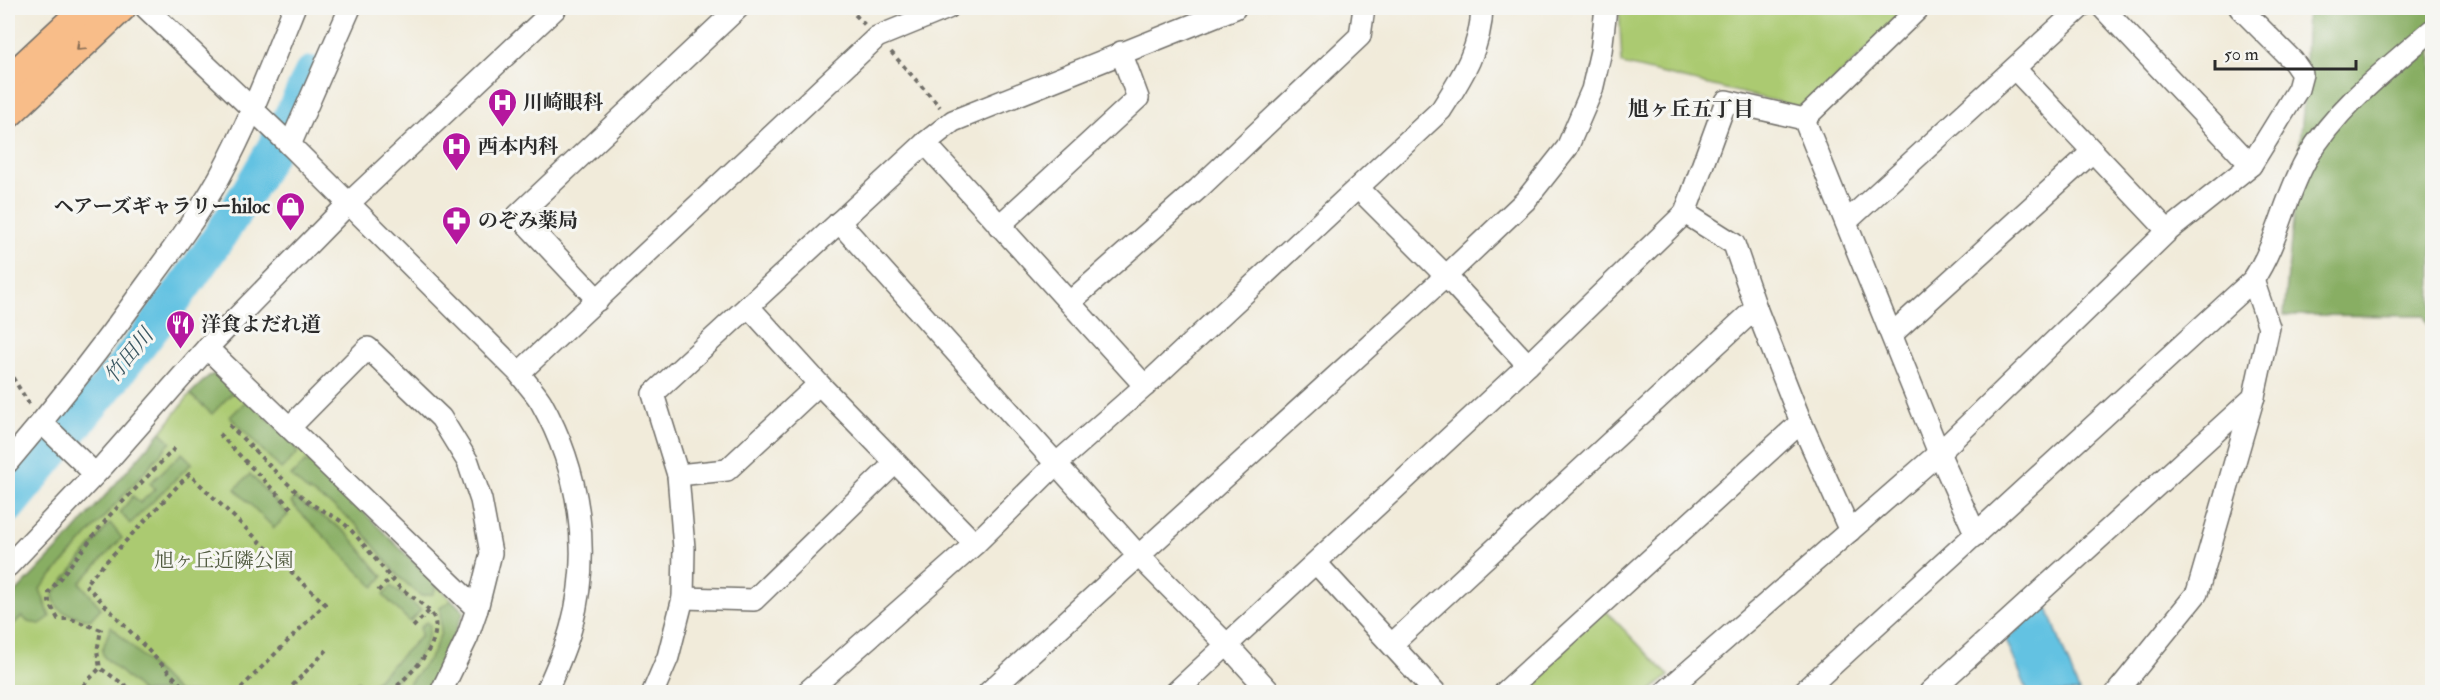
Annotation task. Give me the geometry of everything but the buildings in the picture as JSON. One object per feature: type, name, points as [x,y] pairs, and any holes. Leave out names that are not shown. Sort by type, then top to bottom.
[{"type":"main road","points":[[8,80],[85,8]]},
{"type":"main road","points":[[8,115],[122,8]]},
{"type":"street","points":[[146,8],[291,146],[519,373],[540,401],[559,440],[571,474],[579,513],[582,550],[579,594],[571,630],[546,693]]},
{"type":"street","points":[[8,462],[42,423],[186,233],[253,110],[294,8]]},
{"type":"street","points":[[291,146],[350,8]]},
{"type":"street","points":[[8,566],[207,348],[348,204],[556,8]]},
{"type":"street","points":[[598,300],[518,215],[738,8]]},
{"type":"street","points":[[519,373],[877,37],[948,8]]},
{"type":"street","points":[[652,693],[668,657],[683,598],[684,548],[678,475],[653,394],[925,143],[953,121],[1120,52],[1235,8]]},
{"type":"street","points":[[1070,302],[1198,188],[1360,36],[1364,8]]},
{"type":"street","points":[[807,693],[975,544],[1056,465],[1145,386],[1441,110],[1467,68],[1481,26],[1482,8]]},
{"type":"street","points":[[989,693],[1446,276],[1525,201],[1567,148],[1592,90],[1601,51],[1606,8]]},
{"type":"street","points":[[1804,119],[1919,8]]},
{"type":"street","points":[[1846,222],[2080,8]]},
{"type":"street","points":[[2103,8],[2251,165]]},
{"type":"street","points":[[1665,693],[1939,453],[2168,231],[2251,165],[2298,89],[2302,74],[2293,61],[2240,8]]},
{"type":"street","points":[[1803,693],[2253,280],[2267,260],[2292,187],[2307,158],[2327,129],[2350,104],[2433,30]]},
{"type":"street","points":[[999,226],[1138,98],[1120,52]]},
{"type":"street","points":[[2015,69],[2168,231]]},
{"type":"street","points":[[1176,693],[1528,365],[1684,213],[1726,101],[1804,119]]},
{"type":"street","points":[[1804,119],[1939,453],[1976,535]]},
{"type":"street","points":[[925,143],[1145,386]]},
{"type":"street","points":[[1892,334],[2092,152]]},
{"type":"street","points":[[1358,188],[1446,276],[1528,365]]},
{"type":"street","points":[[1684,213],[1734,244],[1756,308],[1802,422],[1850,531]]},
{"type":"street","points":[[839,222],[1139,556],[1228,646],[1270,693]]},
{"type":"street","points":[[2117,693],[2197,593],[2254,396],[2269,327],[2253,280]]},
{"type":"street","points":[[748,306],[819,384],[975,544]]},
{"type":"street","points":[[1392,644],[1756,308]]},
{"type":"street","points":[[207,348],[477,609]]},
{"type":"street","points":[[290,427],[368,348],[441,418],[468,462],[481,500],[490,553],[477,609],[467,638],[441,693]]},
{"type":"street","points":[[678,475],[727,470],[819,384]]},
{"type":"street","points":[[1930,693],[2254,396]]},
{"type":"street","points":[[1505,693],[1802,422]]},
{"type":"street","points":[[42,423],[94,473]]},
{"type":"street","points":[[683,598],[754,600],[896,463]]},
{"type":"street","points":[[1316,563],[1435,693]]},
{"type":"path","points":[[849,8],[953,121]]},
{"type":"path","points":[[8,370],[42,423]]},
{"type":"path","points":[[229,425],[308,501],[336,517],[349,528],[391,578],[411,598],[430,610],[435,621],[433,642],[424,657],[391,693]]},
{"type":"path","points":[[219,434],[293,510]]},
{"type":"path","points":[[135,693],[100,668],[97,651],[101,630],[71,619],[58,619],[49,602],[49,592],[110,515],[176,447]]},
{"type":"path","points":[[188,693],[86,584],[189,474],[325,604],[237,693]]},
{"type":"path","points":[[378,591],[391,578]]},
{"type":"path","points":[[413,627],[430,610]]},
{"type":"path","points":[[286,693],[328,649]]},
{"type":"path","points":[[77,693],[100,668]]},
{"type":"green space","points":[[1619,8],[1912,8],[1804,108],[1622,64]]},
{"type":"green space","points":[[2307,8],[2432,8],[2432,334],[2424,316],[2284,315],[2303,112]]},
{"type":"green space","name":"旭ヶ丘近隣公園","points":[[221,372],[464,612],[429,692],[8,692],[8,601],[70,536],[161,432],[190,394],[209,376]]},
{"type":"green space","points":[[221,372],[237,388],[212,414],[190,394],[209,376]]},
{"type":"green space","points":[[248,399],[295,445],[297,454],[281,469],[230,417]]},
{"type":"green space","points":[[161,432],[171,442],[40,589],[50,617],[40,624],[28,622],[22,616],[8,630],[8,601],[70,536]]},
{"type":"green space","points":[[182,453],[192,463],[130,524],[120,512],[133,496],[140,503],[155,489],[150,483]]},
{"type":"green space","points":[[305,462],[314,463],[437,585],[433,594],[421,596],[397,575],[359,527],[336,508],[305,489],[291,476]]},
{"type":"green space","points":[[250,474],[288,515],[274,528],[235,489]]},
{"type":"green space","points":[[295,498],[351,538],[383,576],[374,587],[291,503]]},
{"type":"green space","points":[[110,523],[122,538],[80,583],[101,608],[90,620],[66,613],[57,606],[53,594]]},
{"type":"green space","points":[[391,586],[421,610],[410,622],[383,595]]},
{"type":"green space","points":[[452,600],[464,612],[429,692],[402,692],[432,655],[441,633],[440,608]]},
{"type":"green space","points":[[1604,609],[1669,676],[1649,692],[1517,692]]},
{"type":"green space","points":[[426,622],[430,625],[429,635],[420,654],[384,692],[345,692],[358,681],[368,689],[421,636],[420,628]]},
{"type":"green space","points":[[111,626],[178,692],[143,692],[104,657],[102,651]]},
{"type":"water","points":[[2046,603],[2079,692],[2028,692],[2006,640]]},
{"type":"waterway","name":"竹田川","points":[[8,507],[134,353],[213,246],[282,133],[311,73]]},
{"type":"place","name":"川崎眼科","points":[[502,128]]},
{"type":"place","name":"西本内科","points":[[457,172]]},
{"type":"place","name":"ヘアーズギャラリーhiloc","points":[[291,232]]},
{"type":"place","name":"のぞみ薬局","points":[[457,246]]},
{"type":"place","name":"洋食よだれ道","points":[[180,350]]},
{"type":"district","name":"旭ヶ丘五丁目","points":[[1691,109]]}]
